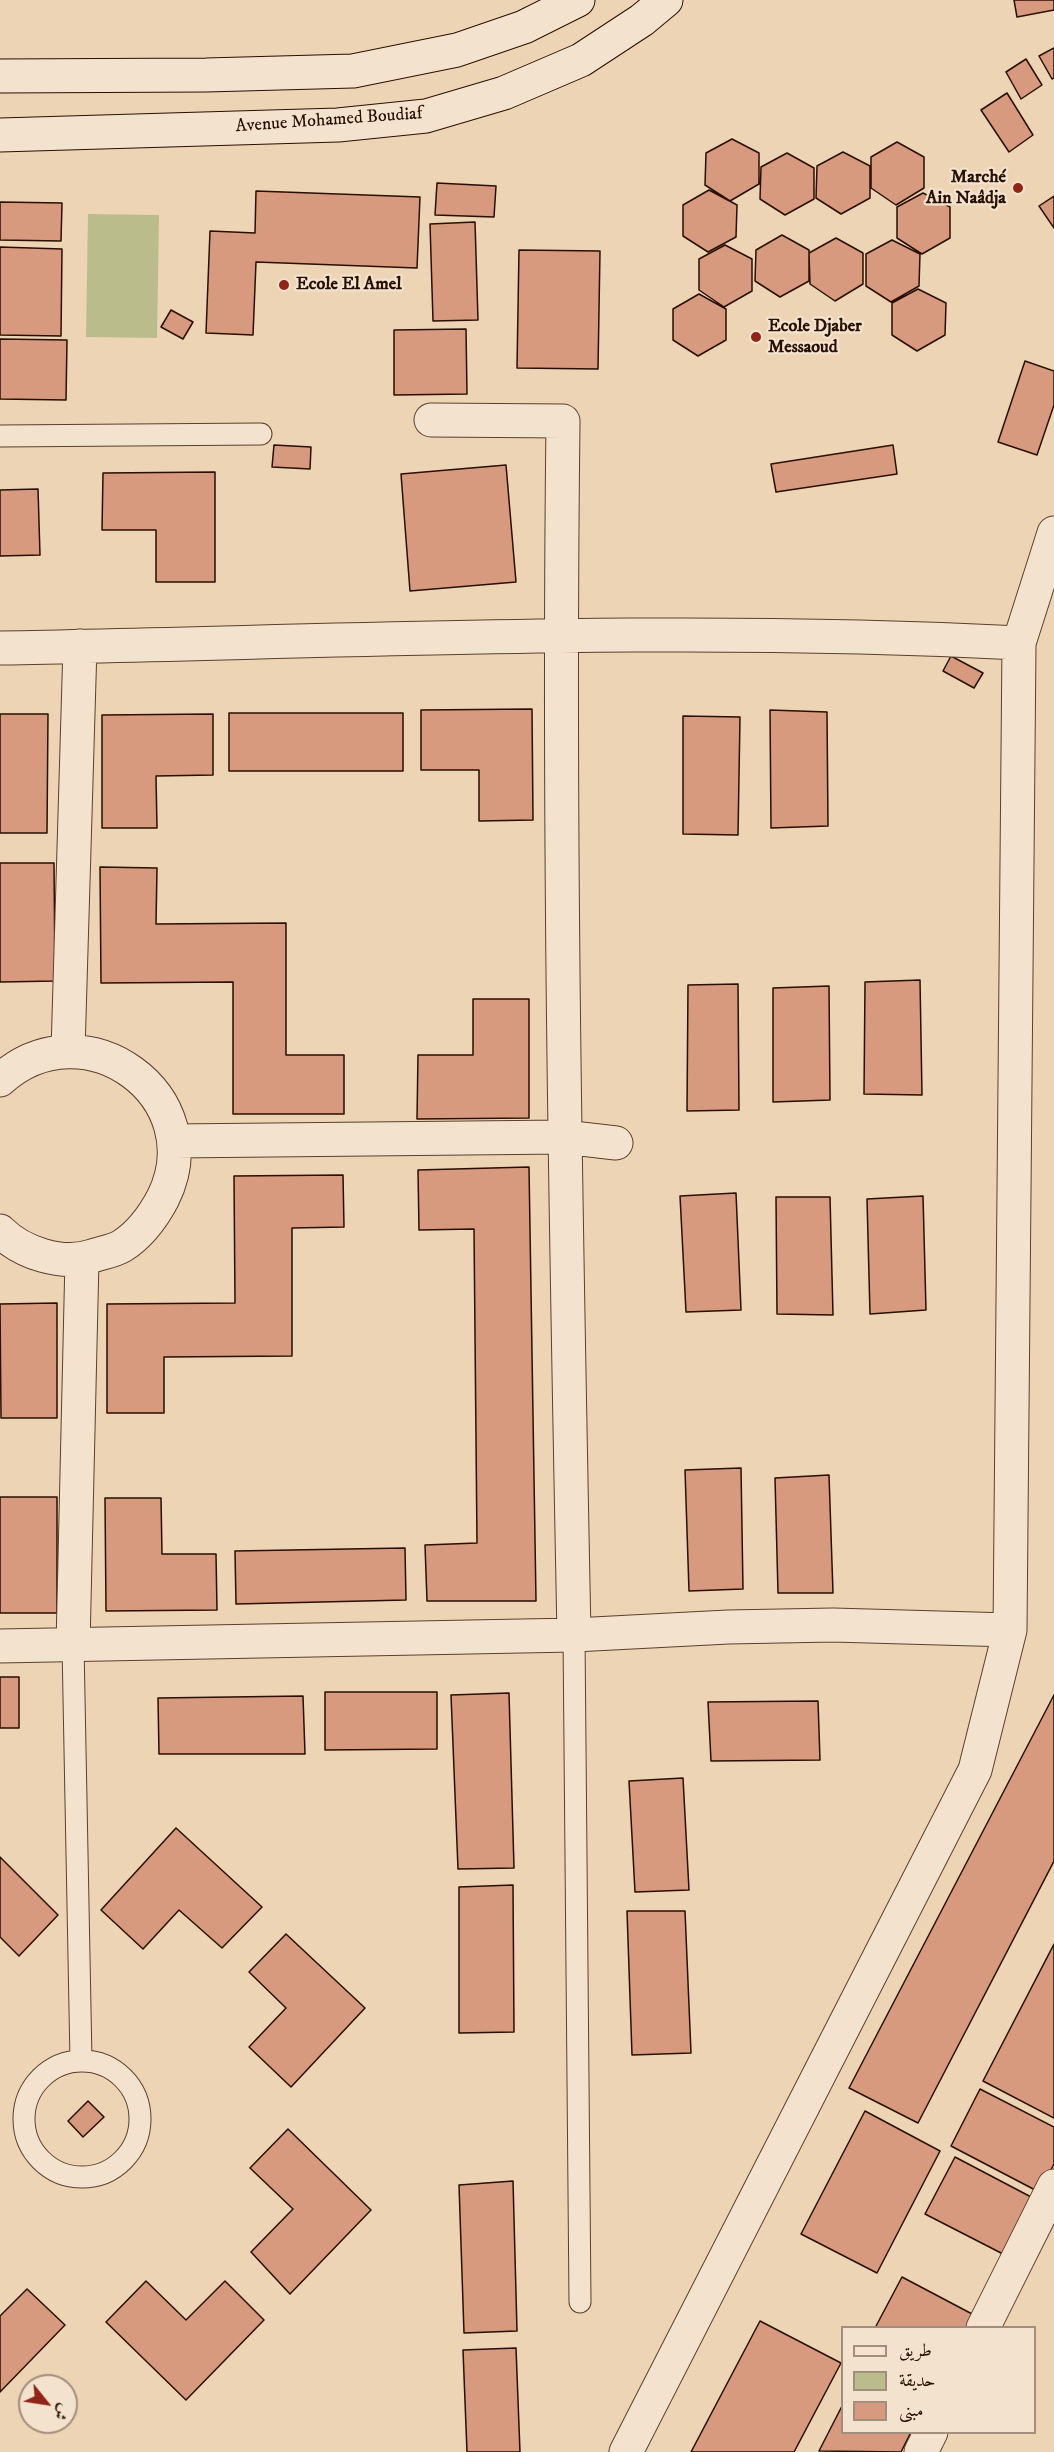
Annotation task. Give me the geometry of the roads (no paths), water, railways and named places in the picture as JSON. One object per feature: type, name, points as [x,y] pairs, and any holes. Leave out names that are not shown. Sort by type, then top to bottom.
[{"type":"street","points":[[0,76],[206,75],[353,71],[457,50],[524,27],[579,0]]},
{"type":"street","name":"Avenue Mohamed Boudiaf","points":[[0,135],[338,125],[426,116],[504,93],[581,60],[642,20],[666,0]]},
{"type":"street","points":[[431,420],[563,421],[560,635],[564,1137],[574,1635]]},
{"type":"street","points":[[626,2452],[975,1770],[1010,1630],[1020,644],[1054,533]]},
{"type":"street","points":[[0,648],[560,635],[906,637],[1020,644]]},
{"type":"street","points":[[68,1051],[80,646]]},
{"type":"street","points":[[0,1080],[13,1068],[39,1056],[68,1051],[98,1054],[126,1066],[149,1086],[165,1112],[174,1141],[171,1182],[152,1220],[121,1246],[82,1259],[44,1256],[10,1241],[0,1231]]},
{"type":"street","points":[[174,1141],[564,1137],[616,1143]]},
{"type":"street","points":[[73,1646],[82,1259]]},
{"type":"street","points":[[0,1646],[574,1635],[728,1627],[833,1625],[1010,1630]]},
{"type":"street","points":[[984,2326],[1054,2186]]},
{"type":"street","points":[[921,2452],[930,2434]]},
{"type":"lane","points":[[0,436],[261,434]]},
{"type":"lane","points":[[574,1635],[579,2302]]},
{"type":"lane","points":[[73,1646],[81,2061]]},
{"type":"lane","points":[[81,2061],[101,2064],[119,2074],[132,2088],[140,2107],[140,2128],[134,2147],[121,2163],[93,2177],[75,2178],[56,2171],[38,2158],[25,2129],[25,2109],[32,2090],[44,2075],[62,2065],[81,2061]]},
{"type":"place","name":"Marché Ain Naâdja","points":[[1018,188]]},
{"type":"place","name":"Ecole El Amel","points":[[284,285]]},
{"type":"place","name":"Ecole Djaber Messaoud","points":[[756,337]]}]
